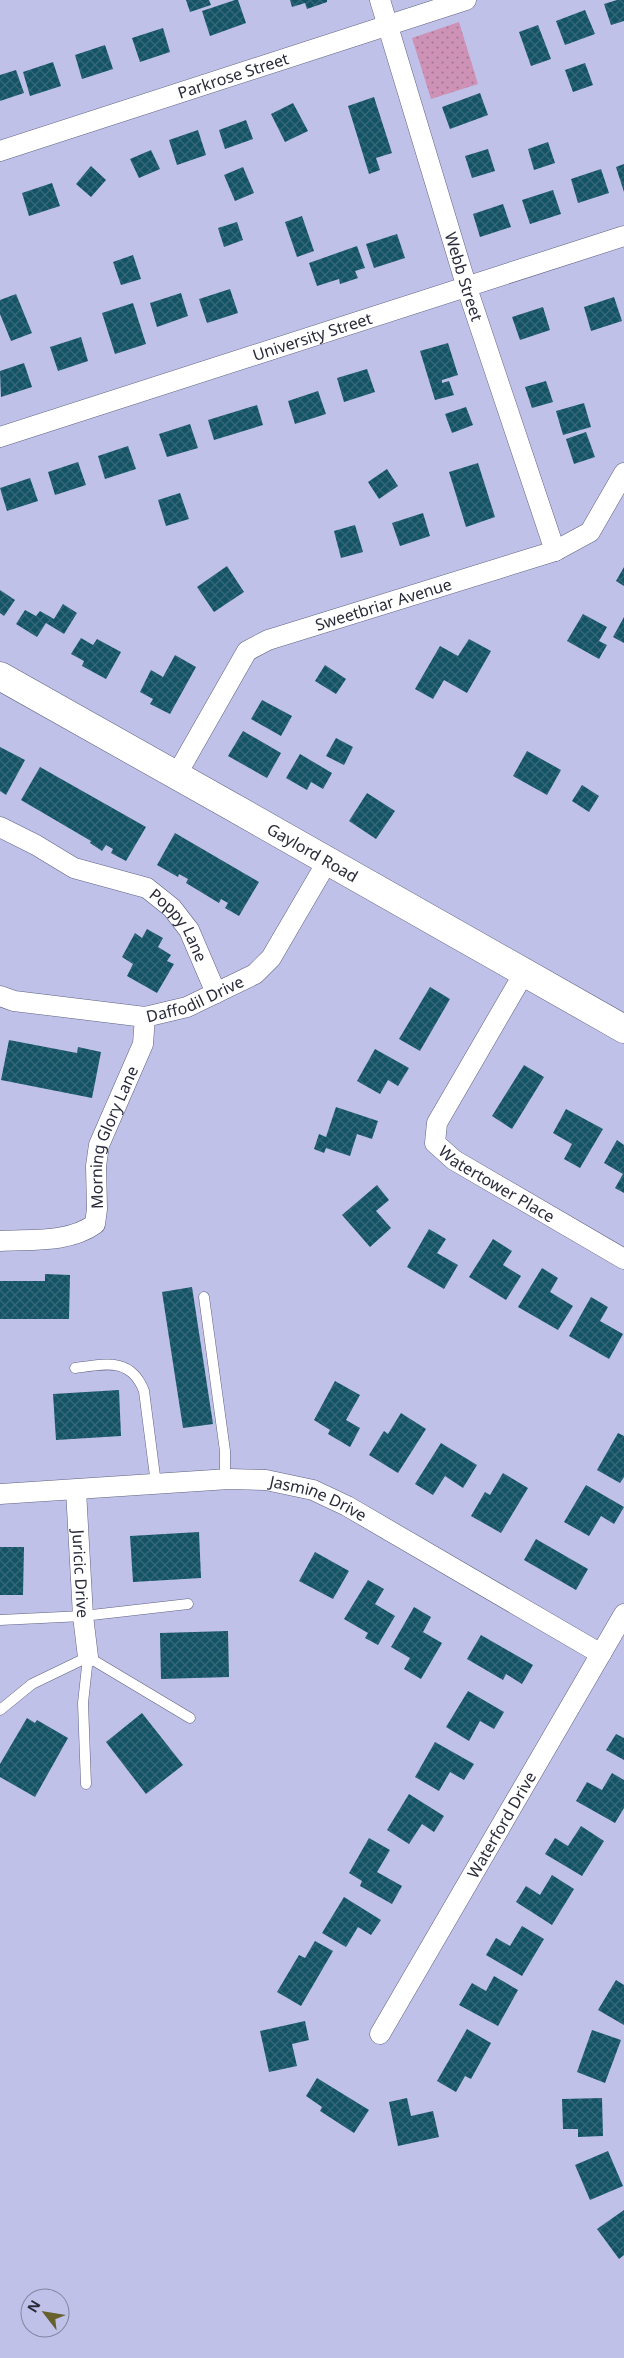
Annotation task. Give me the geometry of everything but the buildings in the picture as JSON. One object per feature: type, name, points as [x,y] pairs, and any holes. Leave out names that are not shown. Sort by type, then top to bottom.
[{"type":"street","name":"Webb Street","points":[[380,0],[468,288],[555,551]]},
{"type":"street","name":"Parkrose Street","points":[[0,151],[466,0]]},
{"type":"street","name":"University Street","points":[[0,437],[468,288],[624,236]]},
{"type":"street","name":"Sweetbriar Avenue","points":[[177,774],[247,651],[268,640],[555,551],[590,532],[624,473]]},
{"type":"street","name":"Gaylord Road","points":[[0,676],[177,774],[327,862],[624,1029]]},
{"type":"street","name":"Poppy Lane","points":[[0,827],[36,845],[74,868],[147,888],[172,908],[189,930],[216,993]]},
{"type":"street","name":"Daffodil Drive","points":[[0,996],[22,1002],[146,1017],[187,1007],[255,974],[271,958],[327,862]]},
{"type":"street","name":"Watertower Place","points":[[524,973],[437,1122],[435,1143],[454,1160],[624,1259]]},
{"type":"street","name":"Morning Glory Lane","points":[[0,1241],[69,1236],[83,1233],[96,1224],[96,1166],[99,1145],[144,1044],[146,1017]]},
{"type":"street","name":"Jasmine Drive","points":[[0,1494],[225,1479],[266,1480],[313,1490],[601,1654]]},
{"type":"street","name":"Juricic Drive","points":[[76,1490],[83,1616],[88,1657]]},
{"type":"street","name":"Waterford Drive","points":[[380,2034],[624,1614]]},
{"type":"lane","points":[[204,1297],[225,1452],[225,1479]]},
{"type":"lane","points":[[75,1368],[106,1364],[128,1367],[139,1378],[144,1391],[156,1484]]},
{"type":"lane","points":[[0,1620],[83,1616],[188,1604]]},
{"type":"lane","points":[[0,1710],[32,1684],[88,1657]]},
{"type":"lane","points":[[88,1657],[190,1718]]},
{"type":"lane","points":[[86,1784],[83,1703],[88,1657]]},
{"type":"shaded area","points":[[459,22],[478,84],[431,99],[412,38]]}]
